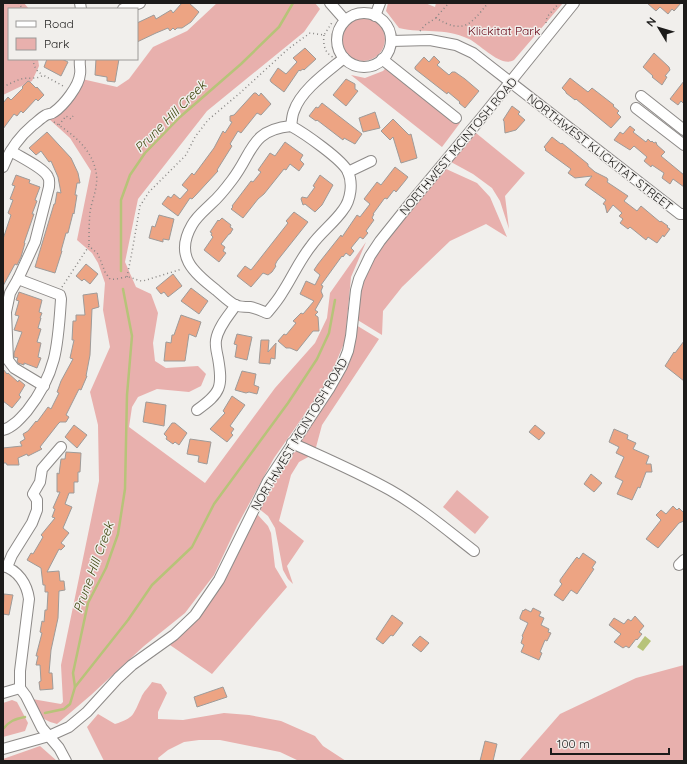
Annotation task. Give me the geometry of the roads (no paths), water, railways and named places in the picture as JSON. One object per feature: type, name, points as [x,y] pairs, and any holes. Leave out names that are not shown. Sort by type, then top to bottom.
[{"type":"street","points":[[126,8],[140,3]]},
{"type":"street","points":[[330,3],[342,17]]},
{"type":"street","points":[[375,16],[380,3]]},
{"type":"street","name":"NORTHWEST MCINTOSH ROAD","points":[[3,749],[49,736],[69,727],[87,712],[132,665],[174,635],[195,615],[219,580],[268,481],[329,389],[342,366],[348,351],[351,336],[356,290],[359,279],[370,256],[412,201],[574,3]]},
{"type":"street","points":[[341,61],[357,66],[373,66],[382,59],[389,49],[391,41],[387,26],[382,20],[375,16],[369,14],[356,14],[342,17]]},
{"type":"street","points":[[341,61],[337,46],[337,39],[342,17]]},
{"type":"street","name":"NORTHWEST KLICKITAT STREET","points":[[391,41],[430,40],[456,45],[473,53],[682,214]]},
{"type":"street","points":[[382,59],[456,118]]},
{"type":"street","points":[[291,126],[298,101],[307,90],[341,61]]},
{"type":"street","points":[[3,167],[11,151],[23,135],[46,115],[67,88],[79,62]]},
{"type":"street","points":[[46,115],[57,110],[72,92],[81,74],[79,62]]},
{"type":"street","points":[[641,96],[684,130]]},
{"type":"street","points":[[636,108],[684,146]]},
{"type":"street","points":[[291,126],[306,134],[342,163],[348,172],[351,186],[349,200],[344,209],[311,246],[299,262],[282,293],[268,313],[236,305],[197,275],[189,264],[185,254],[185,244],[187,234],[192,224],[233,179],[255,142],[262,136],[282,127],[291,126]]},
{"type":"street","points":[[11,151],[43,171],[48,177],[49,181],[35,242],[10,293],[6,312],[8,360],[14,368],[44,386]]},
{"type":"street","points":[[348,172],[371,161]]},
{"type":"street","points":[[3,430],[15,424],[44,386],[53,364],[57,345],[61,299],[57,294],[18,279]]},
{"type":"street","points":[[197,410],[210,401],[218,391],[221,378],[216,352],[216,340],[222,325],[236,305]]},
{"type":"street","points":[[292,443],[391,490],[474,551]]},
{"type":"street","points":[[61,447],[42,469],[40,482],[33,494],[37,500],[37,510],[32,523],[5,567],[20,577],[25,583],[29,599],[20,671],[20,688],[26,696],[42,728],[59,748],[66,761]]},
{"type":"street","points":[[3,693],[20,688]]},
{"type":"waterway","name":"Prune Hill Creek","points":[[121,271],[121,200],[130,175],[145,153],[180,117],[241,64],[279,27],[293,3]]},
{"type":"waterway","name":"Prune Hill Creek","points":[[45,713],[64,709],[70,704],[75,687],[73,673],[88,603],[106,568],[118,534],[125,489],[127,395],[132,336],[123,289]]},
{"type":"waterway","points":[[75,687],[128,620],[152,585],[192,547],[214,504],[288,403],[317,359],[329,333],[335,300]]},
{"type":"waterway","name":"Prune Hill Creek","points":[[3,729],[12,721],[25,717]]},
{"type":"park label","name":"Klickitat Park","points":[[504,30]]}]
